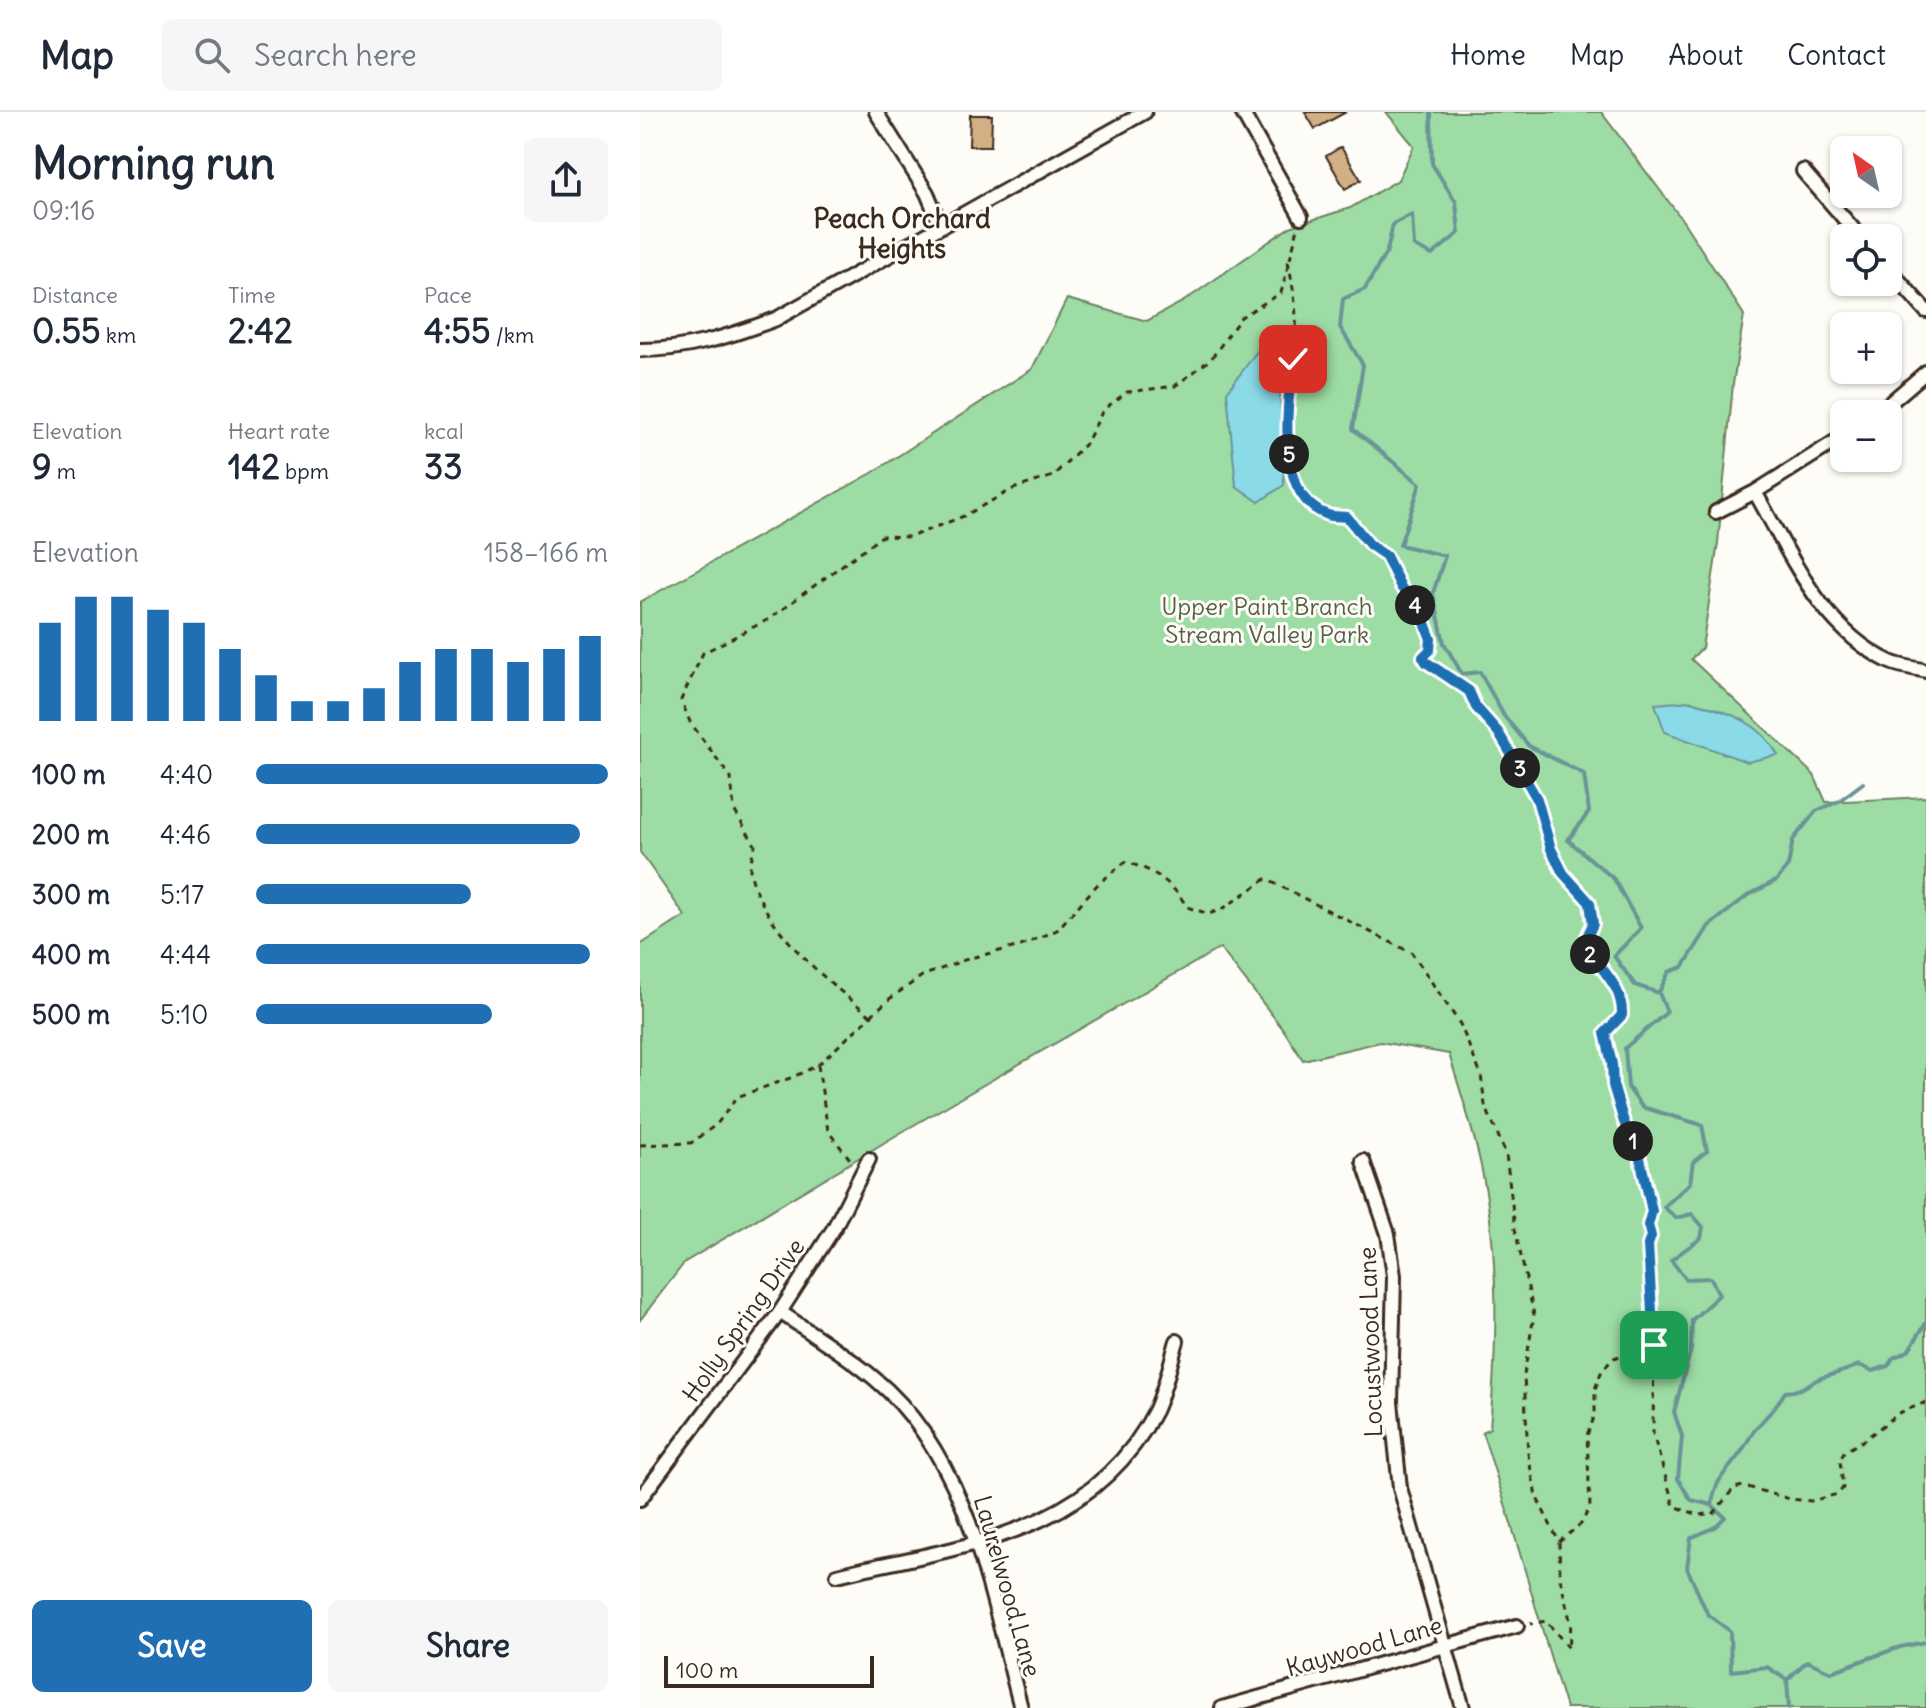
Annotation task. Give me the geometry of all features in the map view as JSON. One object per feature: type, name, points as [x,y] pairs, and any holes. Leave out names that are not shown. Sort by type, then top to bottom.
[{"type":"street","points":[[876,112],[927,193],[941,226]]},
{"type":"street","points":[[640,350],[686,348],[714,342],[776,319],[1145,112]]},
{"type":"street","points":[[1242,112],[1301,217]]},
{"type":"street","points":[[1803,171],[1849,224]]},
{"type":"street","points":[[1902,284],[1926,311]]},
{"type":"street","points":[[1893,400],[1926,372]]},
{"type":"street","points":[[1716,512],[1755,492],[1830,445]]},
{"type":"street","points":[[1755,492],[1814,595],[1837,625],[1891,663],[1926,671]]},
{"type":"street","name":"Holly Spring Drive","points":[[640,1499],[780,1312],[834,1228],[869,1159]]},
{"type":"street","name":"Locustwood Lane","points":[[1363,1161],[1388,1234],[1394,1276],[1391,1402],[1400,1488],[1463,1708]]},
{"type":"street","name":"Laurelwood Lane","points":[[780,1312],[876,1380],[911,1417],[953,1482],[976,1542],[1021,1708]]},
{"type":"street","points":[[837,1575],[976,1542],[1046,1520],[1079,1500],[1109,1476],[1134,1446],[1156,1409],[1177,1341]]},
{"type":"street","name":"Kaywood Lane","points":[[1222,1708],[1517,1626]]},
{"type":"path","points":[[871,1016],[835,988],[775,926],[749,873],[755,845],[734,810],[731,778],[690,722],[681,700],[703,653],[769,619],[882,536],[910,537],[964,516],[1013,489],[1053,476],[1087,442],[1103,410],[1127,392],[1175,386],[1211,359],[1241,317],[1281,293],[1301,217]]},
{"type":"path","points":[[1288,261],[1294,288],[1296,332],[1289,397],[1289,463],[1294,479],[1303,498],[1328,515],[1347,517],[1370,545],[1386,556],[1401,587],[1422,615],[1431,639],[1430,650],[1423,657],[1426,662],[1469,691],[1476,707],[1498,732],[1537,799],[1551,849],[1563,873],[1590,903],[1593,924],[1584,943],[1604,967],[1622,999],[1622,1015],[1605,1033],[1613,1085],[1624,1122],[1639,1154],[1652,1211],[1648,1245],[1654,1345],[1653,1434],[1674,1506],[1699,1515],[1714,1513],[1734,1488],[1744,1486],[1790,1499],[1811,1501],[1838,1494],[1843,1488],[1840,1460],[1844,1452],[1899,1413],[1926,1402]]},
{"type":"path","points":[[640,1145],[691,1143],[717,1124],[737,1097],[818,1065],[888,1000],[922,976],[970,958],[1021,946],[1057,930],[1097,885],[1125,862],[1144,867],[1174,887],[1187,907],[1209,914],[1224,908],[1266,879],[1412,953],[1460,1024],[1481,1075],[1485,1105],[1506,1154],[1515,1229],[1534,1315],[1524,1375],[1528,1454],[1536,1496],[1559,1542],[1560,1578],[1571,1624],[1569,1648],[1546,1621],[1517,1626]]},
{"type":"path","points":[[818,1065],[828,1131],[853,1162],[855,1187]]},
{"type":"path","points":[[1559,1542],[1581,1524],[1590,1507],[1587,1435],[1595,1415],[1595,1389],[1602,1370],[1614,1358],[1654,1345]]},
{"type":"green space","name":"Upper Paint Branch Stream Valley Park","points":[[1386,112],[1601,112],[1681,218],[1744,315],[1733,384],[1718,543],[1702,648],[1691,659],[1814,775],[1826,802],[1926,797],[1926,1708],[1566,1708],[1482,1432],[1490,1428],[1494,1264],[1487,1198],[1478,1152],[1449,1054],[1380,1042],[1303,1060],[1220,948],[685,1262],[640,1320],[640,945],[685,916],[640,852],[640,602],[872,473],[1032,369],[1067,299],[1147,321],[1184,301],[1290,227],[1350,208],[1398,180],[1414,146]]},
{"type":"water","points":[[1275,327],[1288,337],[1280,390],[1284,485],[1259,502],[1236,486],[1227,392]]},
{"type":"water","points":[[1691,701],[1730,714],[1751,725],[1778,755],[1747,762],[1665,732],[1655,704]]},
{"type":"building","points":[[1305,112],[1346,112],[1315,129]]},
{"type":"building","points":[[970,115],[992,115],[991,146],[969,146]]},
{"type":"building","points":[[1341,147],[1361,180],[1345,189],[1326,156]]},
{"type":"waterway","points":[[1431,112],[1432,164],[1456,202],[1459,233],[1432,255],[1414,246],[1412,214],[1393,224],[1387,251],[1365,289],[1343,299],[1340,327],[1363,365],[1353,429],[1420,484],[1400,545],[1445,556],[1433,593],[1444,643],[1462,674],[1480,672],[1504,716],[1529,746],[1584,774],[1589,812],[1568,840],[1614,879],[1641,928],[1614,956],[1635,985],[1659,993],[1667,1012],[1625,1048],[1628,1087],[1642,1107],[1702,1125],[1707,1151],[1693,1162],[1690,1183],[1664,1207],[1676,1218],[1692,1214],[1703,1227],[1701,1238],[1671,1260],[1686,1279],[1711,1278],[1719,1295],[1692,1320],[1691,1349],[1674,1412],[1682,1436],[1678,1479],[1691,1500],[1712,1505],[1725,1517],[1715,1527],[1691,1538],[1687,1568],[1708,1615],[1730,1631],[1731,1671],[1767,1667],[1787,1680],[1789,1708]]},
{"type":"waterway","points":[[1659,992],[1669,972],[1683,967],[1709,926],[1747,896],[1777,880],[1788,866],[1793,840],[1816,811],[1839,801],[1863,783]]},
{"type":"waterway","points":[[1712,1505],[1721,1477],[1785,1392],[1801,1389],[1821,1378],[1859,1365],[1873,1371],[1888,1366],[1893,1358],[1908,1351],[1926,1323]]},
{"type":"waterway","points":[[1787,1680],[1807,1661],[1831,1672],[1900,1647],[1926,1642]]},
{"type":"district","name":"Peach Orchard Heights","points":[[902,233]]},
{"type":"route","points":[[1293,359],[1289,397],[1289,463],[1303,498],[1328,515],[1347,517],[1370,545],[1386,556],[1401,587],[1422,615],[1431,639],[1430,650],[1423,657],[1469,691],[1476,707],[1498,732],[1537,799],[1551,849],[1563,873],[1590,903],[1593,924],[1584,943],[1604,967],[1622,999],[1622,1015],[1605,1033],[1606,1048],[1612,1064],[1613,1085],[1624,1122],[1639,1154],[1652,1211],[1648,1245],[1654,1345]]}]
